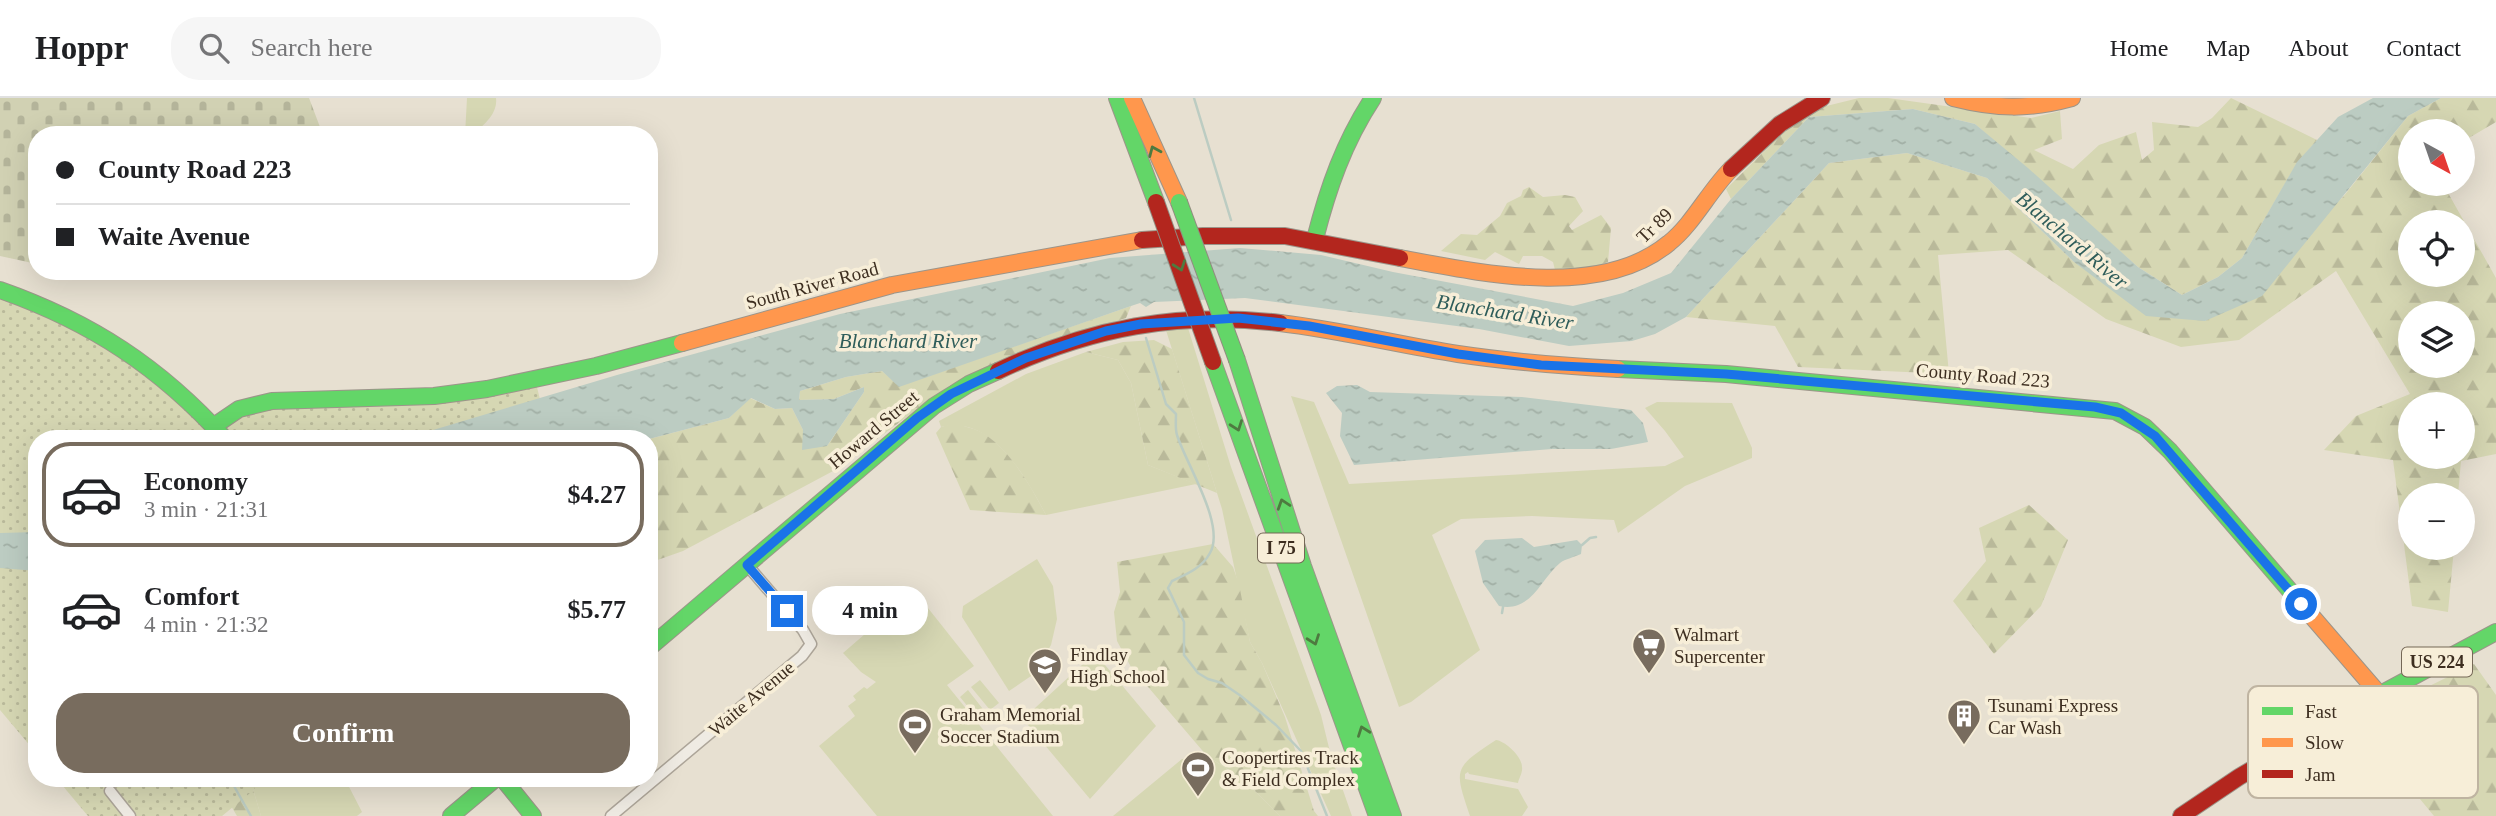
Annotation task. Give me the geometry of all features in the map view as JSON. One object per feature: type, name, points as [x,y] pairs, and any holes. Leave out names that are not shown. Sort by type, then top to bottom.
[{"type":"main road","name":"I 75","points":[[1117,98],[1377,816]]},
{"type":"main road","name":"I 75","points":[[1132,98],[1154,153],[1179,202],[1237,360],[1303,566],[1396,816]]},
{"type":"main road","points":[[1315,239],[1339,160],[1357,121],[1373,98]]},
{"type":"main road","name":"Tr 89","points":[[1428,262],[1547,278],[1590,277],[1627,270],[1667,247],[1735,164],[1805,107],[1822,98]]},
{"type":"main road","points":[[1953,98],[2004,110],[2036,107],[2072,98]]},
{"type":"main road","name":"South River Road","points":[[214,426],[239,409],[272,401],[434,396],[498,386],[596,366],[892,285],[1120,242],[1251,234],[1315,239],[1428,262]]},
{"type":"main road","points":[[0,290],[56,311],[129,352],[167,381],[217,430]]},
{"type":"main road","name":"Howard Street","points":[[658,640],[874,454],[934,406],[969,384],[1026,358],[1106,331],[1141,324],[1238,318],[1309,326],[1458,354]]},
{"type":"main road","name":"County Road 223","points":[[1458,354],[1541,365],[1726,374],[1872,386],[2095,407],[2121,413],[2145,427],[2170,450],[2372,686]]},
{"type":"main road","name":"US 224","points":[[2394,686],[2496,632]]},
{"type":"main road","points":[[1348,734],[1357,779],[1370,816]]},
{"type":"main road","name":"US 224","points":[[2181,816],[2248,772]]},
{"type":"main road","points":[[452,816],[486,787]]},
{"type":"main road","points":[[509,787],[533,816]]},
{"type":"street","name":"Waite Avenue","points":[[658,777],[802,656],[811,644],[803,630],[747,565]]},
{"type":"street","name":"Waite Avenue","points":[[611,816],[646,787]]},
{"type":"street","points":[[110,791],[130,816]]},
{"type":"green space","points":[[0,98],[309,98],[320,126],[28,126],[28,262],[0,256]]},
{"type":"green space","points":[[467,98],[496,98],[495,109],[485,124],[465,126]]},
{"type":"green space","points":[[1859,98],[1888,98],[2031,118],[2060,111],[2062,139],[2034,150],[2073,169],[2099,145],[2136,132],[2142,160],[2154,150],[2152,122],[2198,127],[2212,118],[2231,98],[2317,140],[2297,163],[2242,258],[2218,277],[2182,295],[2138,267],[1975,124],[1913,109],[1809,117],[1731,199],[1726,189],[1790,126],[1814,109]]},
{"type":"green space","points":[[2441,98],[2496,98],[2496,122],[2475,134],[2475,119],[2406,119]]},
{"type":"green space","points":[[2398,128],[2398,196],[2450,196],[2458,210],[2398,210],[2398,287],[2475,287],[2475,241],[2496,278],[2496,454],[2475,458],[2475,392],[2409,392],[2400,378],[2475,378],[2475,301],[2398,301],[2398,374],[2336,271],[2239,340],[2181,347],[2106,319],[2008,250],[1938,255],[1949,374],[1798,367],[1775,326],[1686,317],[1829,163],[1907,153],[1987,178],[2074,262],[2205,321],[2343,197]]},
{"type":"green space","points":[[1529,187],[1543,197],[1575,197],[1583,211],[1569,226],[1572,230],[1601,215],[1611,228],[1608,262],[1594,267],[1555,270],[1553,262],[1542,256],[1523,256],[1519,264],[1495,252],[1485,260],[1441,251],[1461,234],[1477,235],[1500,216],[1507,203],[1521,196],[1523,190]]},
{"type":"green space","points":[[0,292],[129,352],[214,426],[239,409],[434,396],[535,379],[548,430],[28,430],[28,743],[0,710]]},
{"type":"green space","points":[[1131,306],[1126,318],[1041,345],[950,385],[835,470],[683,551],[658,560],[658,437],[729,418],[750,398],[775,409],[792,408],[803,430],[827,446],[864,392],[864,387],[834,399],[799,400],[800,391],[846,377],[882,371],[899,386]]},
{"type":"green space","points":[[1165,327],[1188,328],[1231,467],[1321,715],[1331,756],[1352,816],[1331,816],[1250,642],[1222,509]]},
{"type":"green space","points":[[1154,340],[1172,349],[1217,493],[1148,465],[1131,383],[1118,360],[1086,352],[1123,342]]},
{"type":"green space","points":[[1086,352],[1118,360],[1131,383],[1148,465],[1196,484],[1046,515],[1017,467],[991,439],[976,430],[959,426],[941,427],[939,421],[1026,374]]},
{"type":"green space","points":[[1291,396],[1314,402],[1349,484],[1665,466],[1684,457],[1645,408],[1657,402],[1732,403],[1752,448],[1752,458],[1685,486],[1618,533],[1614,520],[1532,516],[1461,519],[1432,535],[1480,650],[1411,702],[1399,707]]},
{"type":"green space","points":[[2398,399],[2398,469],[2460,469],[2459,483],[2398,483],[2398,498],[2393,460],[2324,450],[2356,416]]},
{"type":"green space","points":[[955,423],[983,433],[1005,452],[1028,482],[1046,515],[970,510],[936,433],[941,427]]},
{"type":"green space","points":[[2029,505],[2068,540],[2041,606],[1994,654],[1953,601],[1986,561],[1979,528]]},
{"type":"green space","points":[[1213,544],[1233,567],[1250,642],[1285,717],[1314,811],[1318,816],[1280,816],[1243,779],[1207,756],[1131,667],[1117,641],[1114,612],[1120,592],[1117,562]]},
{"type":"green space","points":[[1037,559],[1053,586],[1057,619],[1051,645],[1034,674],[1009,691],[962,617],[963,606]]},
{"type":"green space","points":[[2406,560],[2453,560],[2448,612],[2412,606]]},
{"type":"green space","name":"Graham Memorial Soccer Stadium","points":[[909,596],[920,598],[974,666],[947,685],[1053,816],[877,816],[819,746],[855,716],[848,706],[856,700],[853,696],[876,682],[861,672],[843,653]]},
{"type":"green space","points":[[1095,653],[1156,726],[1090,799],[1023,719]]},
{"type":"green space","points":[[2474,664],[2496,695],[2496,816],[2434,816],[2419,798],[2478,798],[2478,686],[2429,686]]},
{"type":"green space","points":[[980,680],[999,703],[990,710],[971,687]]},
{"type":"green space","points":[[968,690],[986,713],[978,719],[960,697]]},
{"type":"green space","points":[[1496,740],[1508,746],[1519,758],[1522,769],[1518,783],[1468,772],[1465,779],[1518,789],[1528,807],[1522,816],[1470,816],[1461,788],[1461,771],[1472,757]]},
{"type":"green space","name":"Coopertires Track & Field Complex","points":[[1207,756],[1243,779],[1280,816],[1113,816],[1182,759]]},
{"type":"green space","points":[[64,787],[255,789],[222,816],[88,816]]},
{"type":"green space","points":[[220,787],[252,787],[261,816],[237,816]]},
{"type":"green space","points":[[252,787],[349,787],[362,812],[357,816],[261,816]]},
{"type":"water","name":"Blanchard River","points":[[2373,98],[2441,98],[2406,119],[2398,119],[2398,128],[2262,296],[2205,321],[2146,316],[2074,262],[1987,178],[1907,153],[1829,163],[1686,317],[1655,334],[1632,341],[1569,346],[1479,329],[1245,298],[1154,302],[1146,307],[1140,303],[899,387],[882,371],[846,377],[800,391],[799,400],[834,399],[864,387],[864,392],[827,446],[802,450],[803,430],[792,408],[775,409],[751,398],[729,418],[658,437],[658,430],[433,430],[617,375],[840,314],[1110,258],[1240,248],[1321,255],[1393,272],[1573,306],[1623,293],[1671,273],[1731,199],[1809,117],[1913,109],[1975,124],[2138,267],[2182,295],[2218,277],[2242,258],[2297,162],[2338,117]]},
{"type":"water","points":[[1357,385],[1370,392],[1522,397],[1631,410],[1643,423],[1648,442],[1611,449],[1552,449],[1354,465],[1340,436],[1342,413],[1326,393],[1337,386]]},
{"type":"water","points":[[28,532],[28,570],[0,568],[0,533]]},
{"type":"water","points":[[1522,538],[1534,547],[1577,540],[1582,545],[1581,554],[1560,563],[1527,600],[1510,607],[1499,606],[1483,583],[1475,551],[1485,540]]},
{"type":"waterway","points":[[1194,98],[1231,220]]},
{"type":"waterway","points":[[1146,338],[1166,404],[1176,414],[1177,435],[1203,494],[1213,527],[1214,541],[1207,558],[1194,570],[1172,581],[1168,588],[1184,622],[1184,655],[1198,673],[1222,683],[1241,696],[1276,725],[1301,751],[1327,816]]},
{"type":"waterway","points":[[1582,545],[1590,538],[1596,537]]},
{"type":"waterway","points":[[1502,613],[1503,607]]},
{"type":"waterway","points":[[235,787],[251,816]]},
{"type":"traffic: fast","points":[[1117,98],[1156,202]]},
{"type":"traffic: fast","points":[[1315,239],[1338,166],[1373,98]]},
{"type":"traffic: fast","points":[[1179,202],[1237,360]]},
{"type":"traffic: fast","points":[[0,290],[64,317],[122,350],[175,390],[216,430]]},
{"type":"traffic: fast","points":[[214,426],[239,409],[272,401],[434,396],[487,389],[596,366],[682,343]]},
{"type":"traffic: fast","points":[[1237,360],[1303,566],[1393,816]]},
{"type":"traffic: fast","points":[[1213,362],[1377,816]]},
{"type":"traffic: fast","points":[[1618,369],[1726,374],[2115,411],[2145,427],[2170,451],[2303,606]]},
{"type":"traffic: fast","points":[[658,640],[934,406],[969,384],[998,371]]},
{"type":"traffic: fast","points":[[2396,686],[2496,632]]},
{"type":"traffic: fast","points":[[451,816],[485,787]]},
{"type":"traffic: fast","points":[[509,787],[533,816]]},
{"type":"traffic: slow","points":[[1132,98],[1179,202]]},
{"type":"traffic: slow","points":[[1953,98],[2012,107],[2041,105],[2072,98]]},
{"type":"traffic: slow","points":[[1400,258],[1466,270],[1539,278],[1610,272],[1641,261],[1669,243],[1686,227],[1731,169]]},
{"type":"traffic: slow","points":[[682,343],[892,285],[1142,240]]},
{"type":"traffic: slow","points":[[1280,323],[1478,357],[1618,369]]},
{"type":"traffic: slow","points":[[2303,606],[2372,686]]},
{"type":"traffic: jam","points":[[1731,169],[1780,124],[1822,98]]},
{"type":"traffic: jam","points":[[1156,202],[1213,362]]},
{"type":"traffic: jam","points":[[1142,240],[1203,236],[1285,236],[1400,258]]},
{"type":"traffic: jam","points":[[998,371],[1066,344],[1135,326],[1206,319],[1280,323]]},
{"type":"traffic: jam","points":[[2181,816],[2248,772]]},
{"type":"place","name":"Walmart Supercenter","points":[[1649,675]]},
{"type":"place","name":"Findlay High School","points":[[1045,695]]},
{"type":"place","name":"Tsunami Express Car Wash","points":[[1964,746]]},
{"type":"place","name":"Graham Memorial Soccer Stadium","points":[[915,755]]},
{"type":"place","name":"Coopertires Track & Field Complex","points":[[1198,798]]},
{"type":"route","points":[[787,611],[747,565],[874,454],[951,394],[1026,358],[1106,331],[1141,324],[1238,318],[1309,326],[1501,361],[1726,374],[1886,387],[2115,411],[2134,419],[2170,450],[2301,604]]}]
